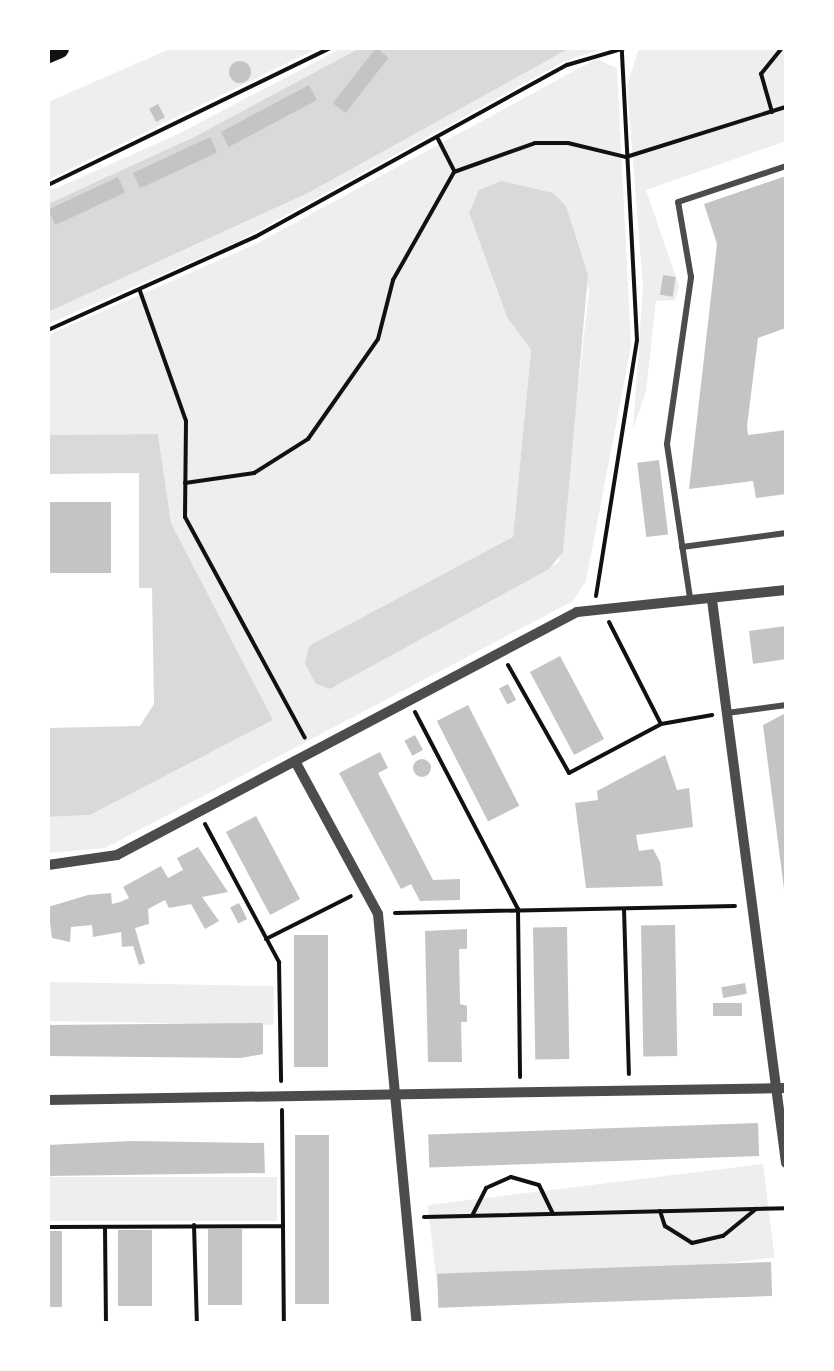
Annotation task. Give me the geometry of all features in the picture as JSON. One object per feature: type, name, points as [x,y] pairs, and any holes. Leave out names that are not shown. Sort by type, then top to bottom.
[{"type":"highway","points":[[48,52],[58,48]]},
{"type":"street","points":[[48,864],[117,855],[577,612],[786,590]]},
{"type":"street","points":[[712,600],[786,1163]]},
{"type":"street","points":[[295,761],[378,914],[417,1324]]},
{"type":"street","points":[[48,1100],[397,1098],[786,1088]]},
{"type":"lane","points":[[690,598],[667,444],[691,277],[678,202],[786,166]]},
{"type":"lane","points":[[682,547],[786,533]]},
{"type":"lane","points":[[726,713],[786,705]]},
{"type":"path","points":[[48,186],[330,48]]},
{"type":"path","points":[[772,112],[760,74],[782,48]]},
{"type":"path","points":[[48,330],[140,291],[438,140],[568,65],[604,50],[624,49],[637,340],[594,592],[661,724]]},
{"type":"path","points":[[185,482],[254,473],[308,439],[378,339],[393,280],[454,172],[535,144],[568,142],[626,156],[786,107]]},
{"type":"path","points":[[438,140],[454,172]]},
{"type":"path","points":[[140,291],[186,421],[185,517],[312,752]]},
{"type":"path","points":[[500,651],[569,773],[661,724],[726,713]]},
{"type":"path","points":[[408,699],[518,908],[521,1095]]},
{"type":"path","points":[[198,811],[279,962],[284,1324]]},
{"type":"path","points":[[266,939],[364,889]]},
{"type":"path","points":[[378,914],[750,906]]},
{"type":"path","points":[[624,909],[629,1094]]},
{"type":"path","points":[[474,1216],[486,1188],[511,1177],[539,1186],[552,1214]]},
{"type":"path","points":[[660,1211],[665,1226],[692,1244],[723,1236],[756,1208]]},
{"type":"path","points":[[409,1218],[786,1208]]},
{"type":"path","points":[[194,1225],[197,1324]]},
{"type":"path","points":[[105,1226],[106,1324]]},
{"type":"path","points":[[48,1227],[282,1226]]},
{"type":"path","points":[[758,1324],[786,1323]]},
{"type":"shaded area","points":[[172,48],[318,48],[48,180],[48,102]]},
{"type":"shaded area","points":[[342,48],[360,48],[194,137],[48,204],[48,192],[178,134]]},
{"type":"shaded area","points":[[360,48],[570,48],[308,193],[48,312],[48,204],[194,137]]},
{"type":"shaded area","points":[[570,48],[606,48],[565,61],[239,241],[48,324],[48,312],[308,193]]},
{"type":"shaded area","points":[[639,48],[786,48],[786,141],[646,190],[679,286],[675,300],[656,301],[646,392],[633,429],[643,287],[627,86]]},
{"type":"shaded area","points":[[596,59],[617,68],[631,346],[586,581],[573,601],[105,848],[48,853],[48,817],[90,815],[273,720],[171,523],[158,434],[48,435],[48,335],[254,245]],"holes":[[[566,206],[589,290],[559,562],[330,689],[315,684],[513,537],[531,350],[507,317],[469,213]]]},
{"type":"shaded area","points":[[501,181],[553,193],[566,206],[588,275],[563,552],[549,569],[330,689],[316,684],[305,664],[309,646],[513,537],[531,350],[507,317],[469,213],[479,190]]},
{"type":"shaded area","points":[[158,434],[171,523],[273,720],[90,815],[48,817],[48,728],[140,726],[154,704],[152,588],[139,588],[139,473],[48,474],[48,435]]},
{"type":"shaded area","points":[[48,982],[274,986],[273,1025],[48,1021]]},
{"type":"shaded area","points":[[763,1164],[774,1257],[439,1298],[428,1205]]},
{"type":"shaded area","points":[[48,1177],[277,1177],[277,1221],[48,1221]]},
{"type":"building","points":[[376,48],[389,58],[346,113],[333,103]]},
{"type":"building","points":[[240,61],[248,64],[248,80],[240,83],[232,80],[229,72],[232,64]]},
{"type":"building","points":[[309,85],[317,100],[229,147],[221,132]]},
{"type":"building","points":[[158,104],[165,117],[156,122],[149,109]]},
{"type":"building","points":[[210,137],[217,152],[140,188],[133,173]]},
{"type":"building","points":[[786,176],[786,328],[758,338],[747,426],[748,435],[786,430],[786,494],[756,498],[753,481],[689,489],[717,244],[704,204]]},
{"type":"building","points":[[118,177],[125,192],[55,225],[48,210]]},
{"type":"building","points":[[663,275],[676,277],[673,297],[660,295]]},
{"type":"building","points":[[659,460],[668,534],[646,537],[637,463]]},
{"type":"building","points":[[48,502],[111,502],[111,573],[48,573]]},
{"type":"building","points":[[786,626],[786,659],[753,664],[749,631]]},
{"type":"building","points":[[560,656],[604,739],[574,755],[530,672]]},
{"type":"building","points":[[508,684],[516,700],[507,705],[499,689]]},
{"type":"building","points":[[468,705],[519,806],[488,822],[437,721]]},
{"type":"building","points":[[786,713],[786,889],[784,889],[763,725]]},
{"type":"building","points":[[415,735],[423,750],[412,756],[404,741]]},
{"type":"building","points":[[380,752],[388,768],[378,773],[433,880],[460,879],[460,900],[420,901],[411,884],[401,889],[339,773]]},
{"type":"building","points":[[665,755],[677,790],[689,788],[693,827],[636,835],[639,851],[653,849],[660,862],[663,886],[586,888],[575,803],[598,800],[597,791]]},
{"type":"building","points":[[422,759],[431,768],[422,777],[413,768]]},
{"type":"building","points":[[256,816],[300,899],[270,915],[226,832]]},
{"type":"building","points":[[198,847],[228,892],[202,897],[219,921],[205,929],[191,904],[169,908],[165,900],[148,909],[149,924],[135,928],[145,963],[139,965],[133,946],[122,947],[121,932],[93,937],[92,925],[71,927],[70,942],[52,938],[48,907],[88,895],[111,893],[112,904],[120,902],[129,898],[123,887],[161,866],[168,878],[183,870],[177,858]]},
{"type":"building","points":[[239,903],[247,919],[238,924],[230,908]]},
{"type":"building","points":[[675,925],[677,1056],[643,1057],[641,926]]},
{"type":"building","points":[[567,927],[569,1059],[535,1060],[533,928]]},
{"type":"building","points":[[467,929],[467,949],[459,949],[460,1004],[467,1006],[467,1022],[461,1022],[462,1062],[428,1062],[425,931]]},
{"type":"building","points":[[294,935],[328,935],[328,1067],[294,1067]]},
{"type":"building","points":[[745,983],[747,994],[723,998],[721,987]]},
{"type":"building","points":[[713,1003],[742,1003],[742,1016],[713,1016]]},
{"type":"building","points":[[263,1023],[263,1054],[241,1058],[48,1056],[48,1025]]},
{"type":"building","points":[[758,1123],[759,1156],[429,1167],[428,1135]]},
{"type":"building","points":[[295,1135],[329,1135],[329,1304],[295,1304]]},
{"type":"building","points":[[132,1141],[264,1143],[265,1173],[48,1176],[48,1145]]},
{"type":"building","points":[[208,1229],[242,1229],[242,1305],[208,1305]]},
{"type":"building","points":[[118,1230],[152,1230],[152,1306],[118,1306]]},
{"type":"building","points":[[48,1231],[62,1231],[62,1307],[48,1307]]},
{"type":"building","points":[[771,1262],[772,1296],[438,1308],[437,1274]]}]
